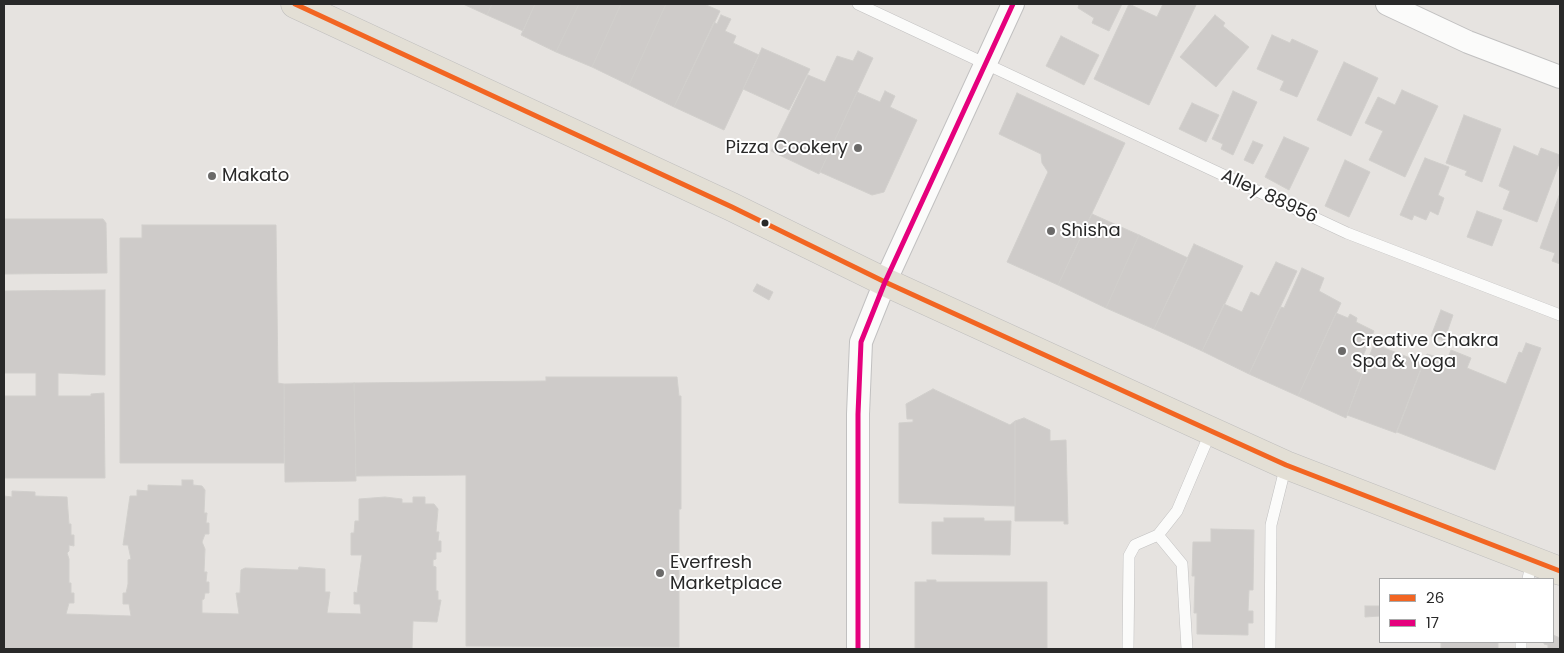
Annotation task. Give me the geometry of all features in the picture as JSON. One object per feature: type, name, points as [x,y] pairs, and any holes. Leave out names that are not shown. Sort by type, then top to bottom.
[{"type":"main road","points":[[295,4],[886,282],[1211,431],[1530,570],[1560,571]]},
{"type":"street","points":[[858,649],[859,360],[861,342],[886,282],[1013,4]]},
{"type":"street","points":[[1387,4],[1468,42],[1560,77]]},
{"type":"lane","name":"Alley 88956","points":[[858,4],[1348,233],[1560,315]]},
{"type":"lane","points":[[1128,649],[1129,556],[1135,545],[1158,535],[1177,510],[1211,431]]},
{"type":"lane","points":[[1270,649],[1271,525],[1286,464]]},
{"type":"lane","points":[[1158,535],[1182,564],[1186,649]]},
{"type":"building","points":[[463,4],[492,4],[487,15]]},
{"type":"building","points":[[492,4],[535,4],[523,31],[487,15]]},
{"type":"building","points":[[535,4],[579,4],[556,52],[521,35]]},
{"type":"building","points":[[579,4],[621,4],[592,67],[556,52]]},
{"type":"building","points":[[621,4],[666,4],[629,85],[592,67]]},
{"type":"building","points":[[666,4],[704,4],[720,11],[674,107],[629,85]]},
{"type":"building","points":[[1079,4],[1122,4],[1109,31],[1092,23],[1094,18],[1078,8]]},
{"type":"building","points":[[1129,4],[1157,17],[1163,4],[1196,5],[1149,105],[1094,79]]},
{"type":"building","points":[[721,15],[731,19],[725,31],[736,36],[733,43],[759,55],[724,130],[674,107],[714,22],[717,24]]},
{"type":"building","points":[[1215,15],[1225,23],[1223,26],[1249,47],[1216,87],[1180,57]]},
{"type":"building","points":[[1272,35],[1290,43],[1292,39],[1318,51],[1297,97],[1280,90],[1284,81],[1257,69]]},
{"type":"building","points":[[1061,36],[1099,55],[1084,85],[1046,66]]},
{"type":"building","points":[[762,48],[810,69],[789,110],[743,89]]},
{"type":"building","points":[[858,51],[873,58],[819,174],[771,151],[808,75],[825,82],[837,56],[853,61]]},
{"type":"building","points":[[1344,62],[1378,78],[1351,136],[1317,120]]},
{"type":"building","points":[[1402,90],[1438,106],[1405,177],[1369,160],[1383,131],[1365,123],[1378,97],[1395,105]]},
{"type":"building","points":[[885,91],[895,96],[890,107],[917,120],[884,192],[872,195],[820,172],[857,92],[880,102]]},
{"type":"building","points":[[1233,91],[1257,102],[1233,155],[1221,149],[1223,144],[1212,139]]},
{"type":"building","points":[[1017,93],[1125,143],[1058,285],[1007,262],[1048,172],[1042,163],[1041,154],[999,134]]},
{"type":"building","points":[[1192,103],[1219,115],[1206,142],[1179,129]]},
{"type":"building","points":[[1464,115],[1501,129],[1482,182],[1465,175],[1467,171],[1446,163]]},
{"type":"building","points":[[1284,137],[1309,148],[1289,190],[1265,177]]},
{"type":"building","points":[[1253,141],[1263,145],[1253,164],[1244,160]]},
{"type":"building","points":[[1514,146],[1538,156],[1541,148],[1560,155],[1560,161],[1537,222],[1503,209],[1510,191],[1499,186]]},
{"type":"building","points":[[1425,158],[1449,167],[1438,195],[1444,198],[1438,215],[1430,211],[1426,220],[1414,215],[1412,220],[1400,215]]},
{"type":"building","points":[[1345,160],[1370,172],[1349,217],[1325,206]]},
{"type":"building","points":[[1560,193],[1560,264],[1552,261],[1555,253],[1540,248]]},
{"type":"building","points":[[1477,211],[1502,220],[1492,246],[1467,237]]},
{"type":"building","points":[[1092,214],[1139,235],[1106,308],[1058,285]]},
{"type":"building","points":[[4,219],[103,219],[106,223],[107,273],[4,274]]},
{"type":"building","points":[[142,225],[276,225],[278,383],[284,384],[284,463],[120,463],[120,238],[142,238]]},
{"type":"building","points":[[1139,235],[1188,258],[1154,329],[1106,308]]},
{"type":"building","points":[[1194,244],[1243,266],[1202,351],[1154,329]]},
{"type":"building","points":[[1276,262],[1297,271],[1249,374],[1202,351],[1224,304],[1242,312],[1251,292],[1259,296]]},
{"type":"building","points":[[1302,268],[1324,278],[1319,291],[1341,303],[1298,396],[1249,374],[1281,307],[1284,308]]},
{"type":"building","points":[[757,284],[773,292],[769,300],[753,291]]},
{"type":"building","points":[[105,290],[105,375],[58,373],[58,396],[91,396],[91,394],[104,393],[105,478],[4,478],[4,396],[36,396],[36,373],[4,373],[4,291]]},
{"type":"building","points":[[1441,310],[1453,315],[1444,341],[1431,336]]},
{"type":"building","name":"Creative Chakra Spa & Yoga","points":[[1336,313],[1348,318],[1350,314],[1357,318],[1356,322],[1374,331],[1356,371],[1362,374],[1346,418],[1298,396]]},
{"type":"building","points":[[1526,343],[1541,348],[1495,470],[1397,432],[1427,354],[1447,360],[1451,350],[1471,358],[1467,368],[1506,384],[1519,352],[1522,353]]},
{"type":"building","points":[[1374,344],[1423,363],[1396,433],[1347,415]]},
{"type":"building","points":[[546,377],[677,377],[679,396],[681,396],[679,647],[466,646],[466,475],[356,476],[354,383],[546,381]]},
{"type":"building","points":[[354,383],[356,481],[285,482],[284,384]]},
{"type":"building","points":[[933,389],[1010,425],[1015,421],[1015,506],[899,503],[899,423],[913,422],[913,419],[907,419],[906,404]]},
{"type":"building","points":[[1024,418],[1050,430],[1050,441],[1066,440],[1068,524],[1064,524],[1064,521],[1015,521],[1015,421]]},
{"type":"building","points":[[182,480],[193,480],[193,485],[202,486],[205,490],[204,513],[207,513],[206,523],[209,523],[209,534],[205,534],[202,542],[205,549],[204,572],[207,572],[206,582],[209,582],[209,593],[205,593],[202,600],[202,613],[239,614],[236,593],[240,593],[241,570],[245,568],[298,570],[299,567],[325,569],[325,592],[330,592],[327,613],[361,614],[360,604],[354,604],[354,592],[357,593],[362,555],[351,555],[351,533],[354,533],[355,521],[359,521],[359,499],[385,497],[402,499],[402,503],[413,503],[413,497],[425,497],[425,504],[434,504],[438,509],[436,532],[439,532],[438,541],[441,541],[441,552],[436,552],[436,559],[433,560],[433,566],[436,567],[436,591],[438,591],[438,600],[441,600],[437,622],[413,621],[412,649],[4,649],[4,496],[12,497],[12,491],[35,492],[35,496],[67,497],[71,535],[74,535],[74,546],[69,545],[67,553],[69,559],[69,583],[71,583],[71,593],[74,593],[74,603],[69,603],[66,614],[131,616],[129,604],[123,604],[123,593],[126,593],[128,584],[128,560],[131,559],[128,545],[123,545],[130,496],[137,496],[137,490],[148,491],[148,485],[182,486]]},
{"type":"building","points":[[944,518],[984,518],[984,521],[1011,521],[1010,555],[932,554],[932,522],[944,522]]},
{"type":"building","points":[[1211,529],[1254,530],[1253,590],[1249,590],[1248,611],[1253,611],[1253,623],[1248,623],[1248,635],[1197,634],[1197,613],[1194,613],[1195,576],[1192,576],[1193,542],[1211,542]]},
{"type":"building","points":[[927,580],[936,580],[936,582],[1047,582],[1047,649],[915,649],[915,582],[927,582]]},
{"type":"building","points":[[1365,606],[1379,606],[1379,616],[1365,617]]},
{"type":"building","points":[[1554,635],[1560,638],[1560,649],[1548,649],[1548,645],[1544,644],[1554,643]]},
{"type":"building","points":[[1441,643],[1498,643],[1498,649],[1441,649]]},
{"type":"transit line","name":"26","points":[[295,4],[732,207],[885,282],[1286,465],[1560,571]]},
{"type":"transit line","name":"17","points":[[858,649],[858,414],[861,342],[885,282],[1013,4]]},
{"type":"place","name":"Pizza Cookery","points":[[858,148]]},
{"type":"place","name":"Makato","points":[[212,176]]},
{"type":"place","name":"Shisha","points":[[1051,231]]},
{"type":"place","name":"Creative Chakra Spa & Yoga","points":[[1342,351]]},
{"type":"place","name":"Everfresh Marketplace","points":[[660,573]]}]
